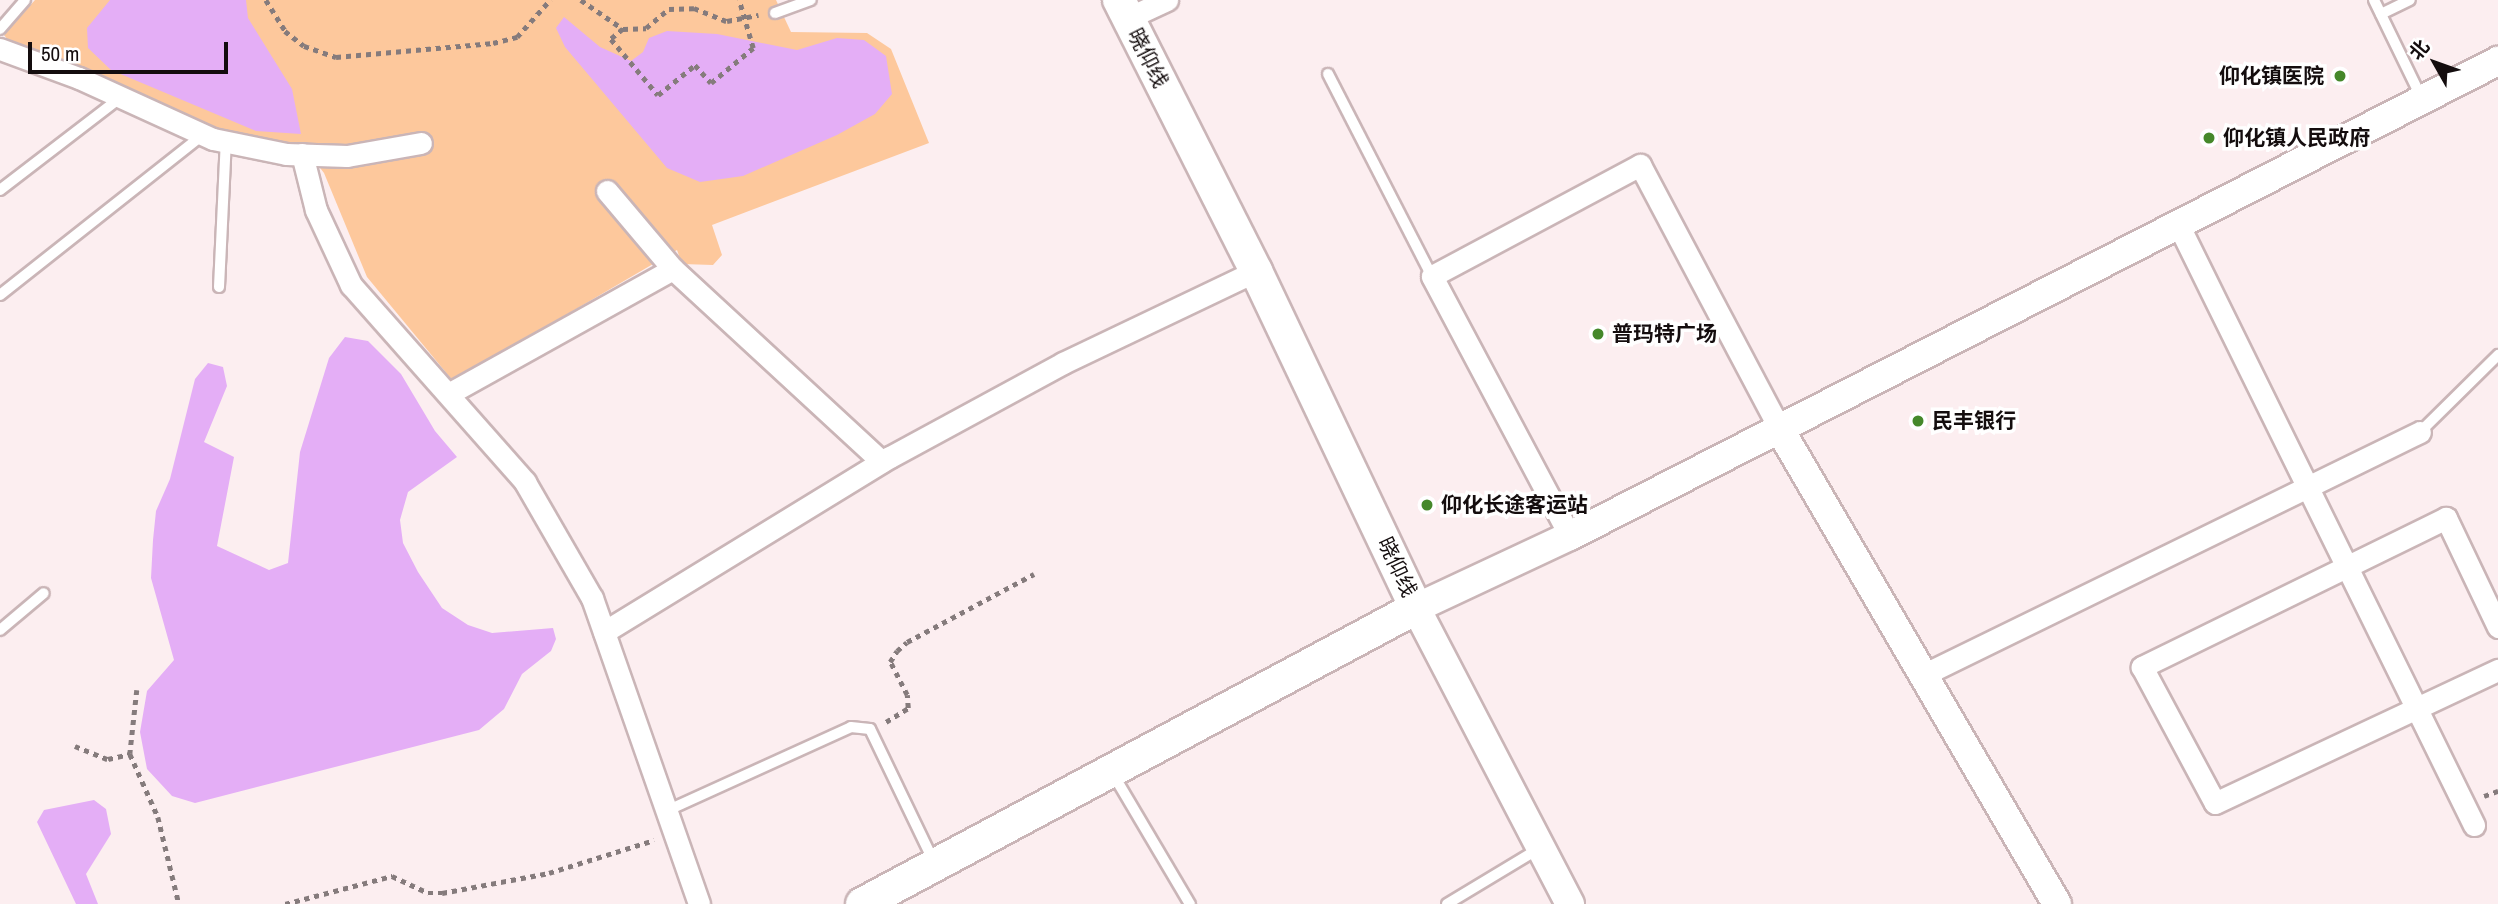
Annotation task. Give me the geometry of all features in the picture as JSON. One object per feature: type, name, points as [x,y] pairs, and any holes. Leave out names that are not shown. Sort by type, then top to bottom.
[{"type":"main road","name":"晓仰线","points":[[862,904],[1416,608],[1256,271],[1124,9]]},
{"type":"street","points":[[1124,9],[1167,0]]},
{"type":"street","points":[[0,49],[226,141],[302,155],[347,156],[421,143]]},
{"type":"street","points":[[1570,904],[1416,608],[1570,536],[2498,61]]},
{"type":"street","points":[[302,155],[316,210],[351,285],[450,393],[525,482],[592,598],[671,834],[699,904]]},
{"type":"street","points":[[1570,536],[1432,276],[1640,165],[1779,428],[2057,904]]},
{"type":"street","points":[[607,191],[673,269],[882,462]]},
{"type":"street","points":[[2178,224],[2474,825]]},
{"type":"street","points":[[450,393],[673,269]]},
{"type":"street","points":[[604,632],[882,462],[1063,363],[1256,271]]},
{"type":"street","points":[[1923,675],[2420,432]]},
{"type":"street","points":[[2498,627],[2446,518],[2142,667],[2215,803],[2498,670]]},
{"type":"lane","points":[[0,29],[25,0]]},
{"type":"lane","points":[[775,13],[811,0]]},
{"type":"lane","points":[[2374,0],[2422,100]]},
{"type":"lane","points":[[2381,14],[2410,0]]},
{"type":"lane","points":[[1328,74],[1432,276]]},
{"type":"lane","points":[[0,190],[121,97]]},
{"type":"lane","points":[[0,295],[204,134]]},
{"type":"lane","points":[[219,287],[226,141]]},
{"type":"lane","points":[[2420,432],[2498,355]]},
{"type":"lane","points":[[0,630],[44,593]]},
{"type":"lane","points":[[664,812],[851,727],[870,729],[935,865]]},
{"type":"lane","points":[[1112,772],[1190,904]]},
{"type":"lane","points":[[1447,904],[1541,848]]},
{"type":"path","points":[[265,0],[285,31],[304,46],[336,57],[517,37],[550,0]]},
{"type":"path","points":[[581,0],[623,29],[646,28],[669,9],[694,8],[727,21],[775,13]]},
{"type":"path","points":[[623,29],[611,39],[658,95],[695,65],[711,83],[753,48],[746,16],[739,0]]},
{"type":"path","points":[[870,729],[908,708],[907,695],[890,662],[907,642],[1034,574]]},
{"type":"path","points":[[137,690],[130,754],[158,817],[179,904]]},
{"type":"path","points":[[75,746],[108,759],[130,754]]},
{"type":"path","points":[[285,904],[392,876],[428,892],[442,893],[549,873],[671,834]]},
{"type":"shaded area","points":[[35,0],[776,0],[791,32],[867,33],[891,49],[929,143],[712,225],[722,255],[713,265],[682,264],[677,250],[453,381],[367,277],[324,173],[304,147],[213,132],[12,45],[4,35]]},
{"type":"shaded area","points":[[110,0],[246,0],[248,18],[292,89],[301,134],[256,131],[111,70],[88,48],[87,28]]},
{"type":"shaded area","points":[[564,17],[600,47],[631,61],[643,52],[649,38],[667,31],[717,34],[797,50],[837,38],[864,40],[886,56],[892,94],[875,114],[837,135],[743,176],[700,182],[667,168],[565,47],[556,28]]},
{"type":"shaded area","points":[[345,337],[368,341],[401,374],[435,431],[457,457],[408,492],[400,520],[403,543],[442,608],[468,625],[492,633],[553,628],[556,639],[551,651],[522,674],[504,709],[479,730],[195,803],[172,796],[147,769],[140,732],[147,691],[174,660],[151,578],[153,540],[156,511],[170,479],[195,379],[208,363],[223,367],[227,386],[204,442],[234,457],[217,546],[269,570],[288,563],[300,452],[329,358]]},
{"type":"shaded area","points":[[94,800],[106,809],[111,834],[86,874],[98,904],[76,904],[37,822],[44,810]]},
{"type":"place","name":"仰化镇医院","points":[[2340,76]]},
{"type":"place","name":"仰化镇人民政府","points":[[2209,138]]},
{"type":"place","name":"普玛特广场","points":[[1598,334]]},
{"type":"place","name":"民丰银行","points":[[1918,421]]},
{"type":"place","name":"仰化长途客运站","points":[[1427,505]]}]
